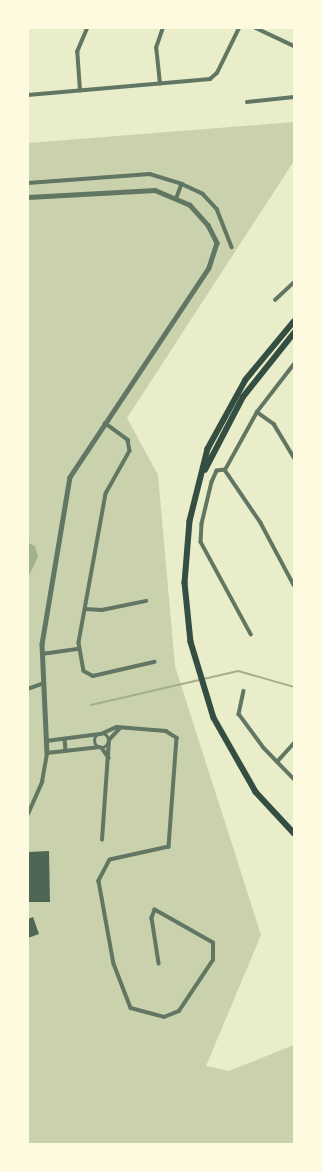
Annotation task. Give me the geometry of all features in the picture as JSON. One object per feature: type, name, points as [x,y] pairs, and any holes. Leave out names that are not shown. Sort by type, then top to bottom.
[{"type":"highway","points":[[294,322],[266,352],[237,394],[208,450],[197,488],[187,540],[185,583],[195,661],[205,696],[222,737],[245,776],[294,833]]},
{"type":"highway","points":[[197,488],[243,397],[294,332]]},
{"type":"street","points":[[80,90],[77,52],[87,28]]},
{"type":"street","points":[[160,84],[156,48],[164,28]]},
{"type":"street","points":[[28,95],[160,84],[214,77],[239,28]]},
{"type":"street","points":[[256,28],[294,46]]},
{"type":"street","points":[[247,102],[294,97]]},
{"type":"street","points":[[28,183],[142,174],[182,184],[203,194],[217,210],[232,247]]},
{"type":"street","points":[[177,198],[182,184]]},
{"type":"street","points":[[28,197],[139,188],[177,198],[196,210],[215,234],[217,253],[104,423],[68,482],[42,654],[42,684],[47,753],[42,782],[28,814]]},
{"type":"street","points":[[275,300],[294,282]]},
{"type":"street","points":[[225,470],[257,412],[294,364]]},
{"type":"street","points":[[257,412],[271,421],[294,455]]},
{"type":"street","points":[[104,423],[128,440],[130,452],[106,494],[85,609],[80,650],[84,671],[93,676],[154,662]]},
{"type":"street","points":[[225,470],[261,523],[294,585]]},
{"type":"street","points":[[225,470],[217,471],[212,482],[202,524],[201,542],[251,634]]},
{"type":"street","points":[[85,609],[102,610],[146,601]]},
{"type":"street","points":[[42,654],[80,650]]},
{"type":"street","points":[[28,688],[42,684]]},
{"type":"street","points":[[244,691],[239,714],[277,762],[294,779]]},
{"type":"street","points":[[108,758],[95,740],[110,727],[166,731],[175,735],[178,742],[169,847],[112,859],[100,878],[112,954],[128,1006],[164,1017],[179,1011],[213,960],[213,943],[155,910],[152,918],[159,962]]},
{"type":"street","points":[[47,753],[101,748],[120,728]]},
{"type":"street","points":[[46,741],[101,734],[109,741]]},
{"type":"street","points":[[65,739],[66,752]]},
{"type":"street","points":[[102,840],[109,741]]},
{"type":"street","points":[[277,762],[294,743]]},
{"type":"shaded area","points":[[294,122],[294,161],[127,418],[158,475],[175,666],[261,935],[206,1066],[229,1071],[294,1045],[294,1144],[28,1144],[28,143]]},
{"type":"shaded area","points":[[28,543],[35,546],[38,557],[28,577]]},
{"type":"building","points":[[49,851],[50,902],[28,902],[28,852]]},
{"type":"building","points":[[33,917],[39,934],[28,938],[28,919]]},
{"type":"waterway","points":[[91,705],[238,671],[294,687]]}]
